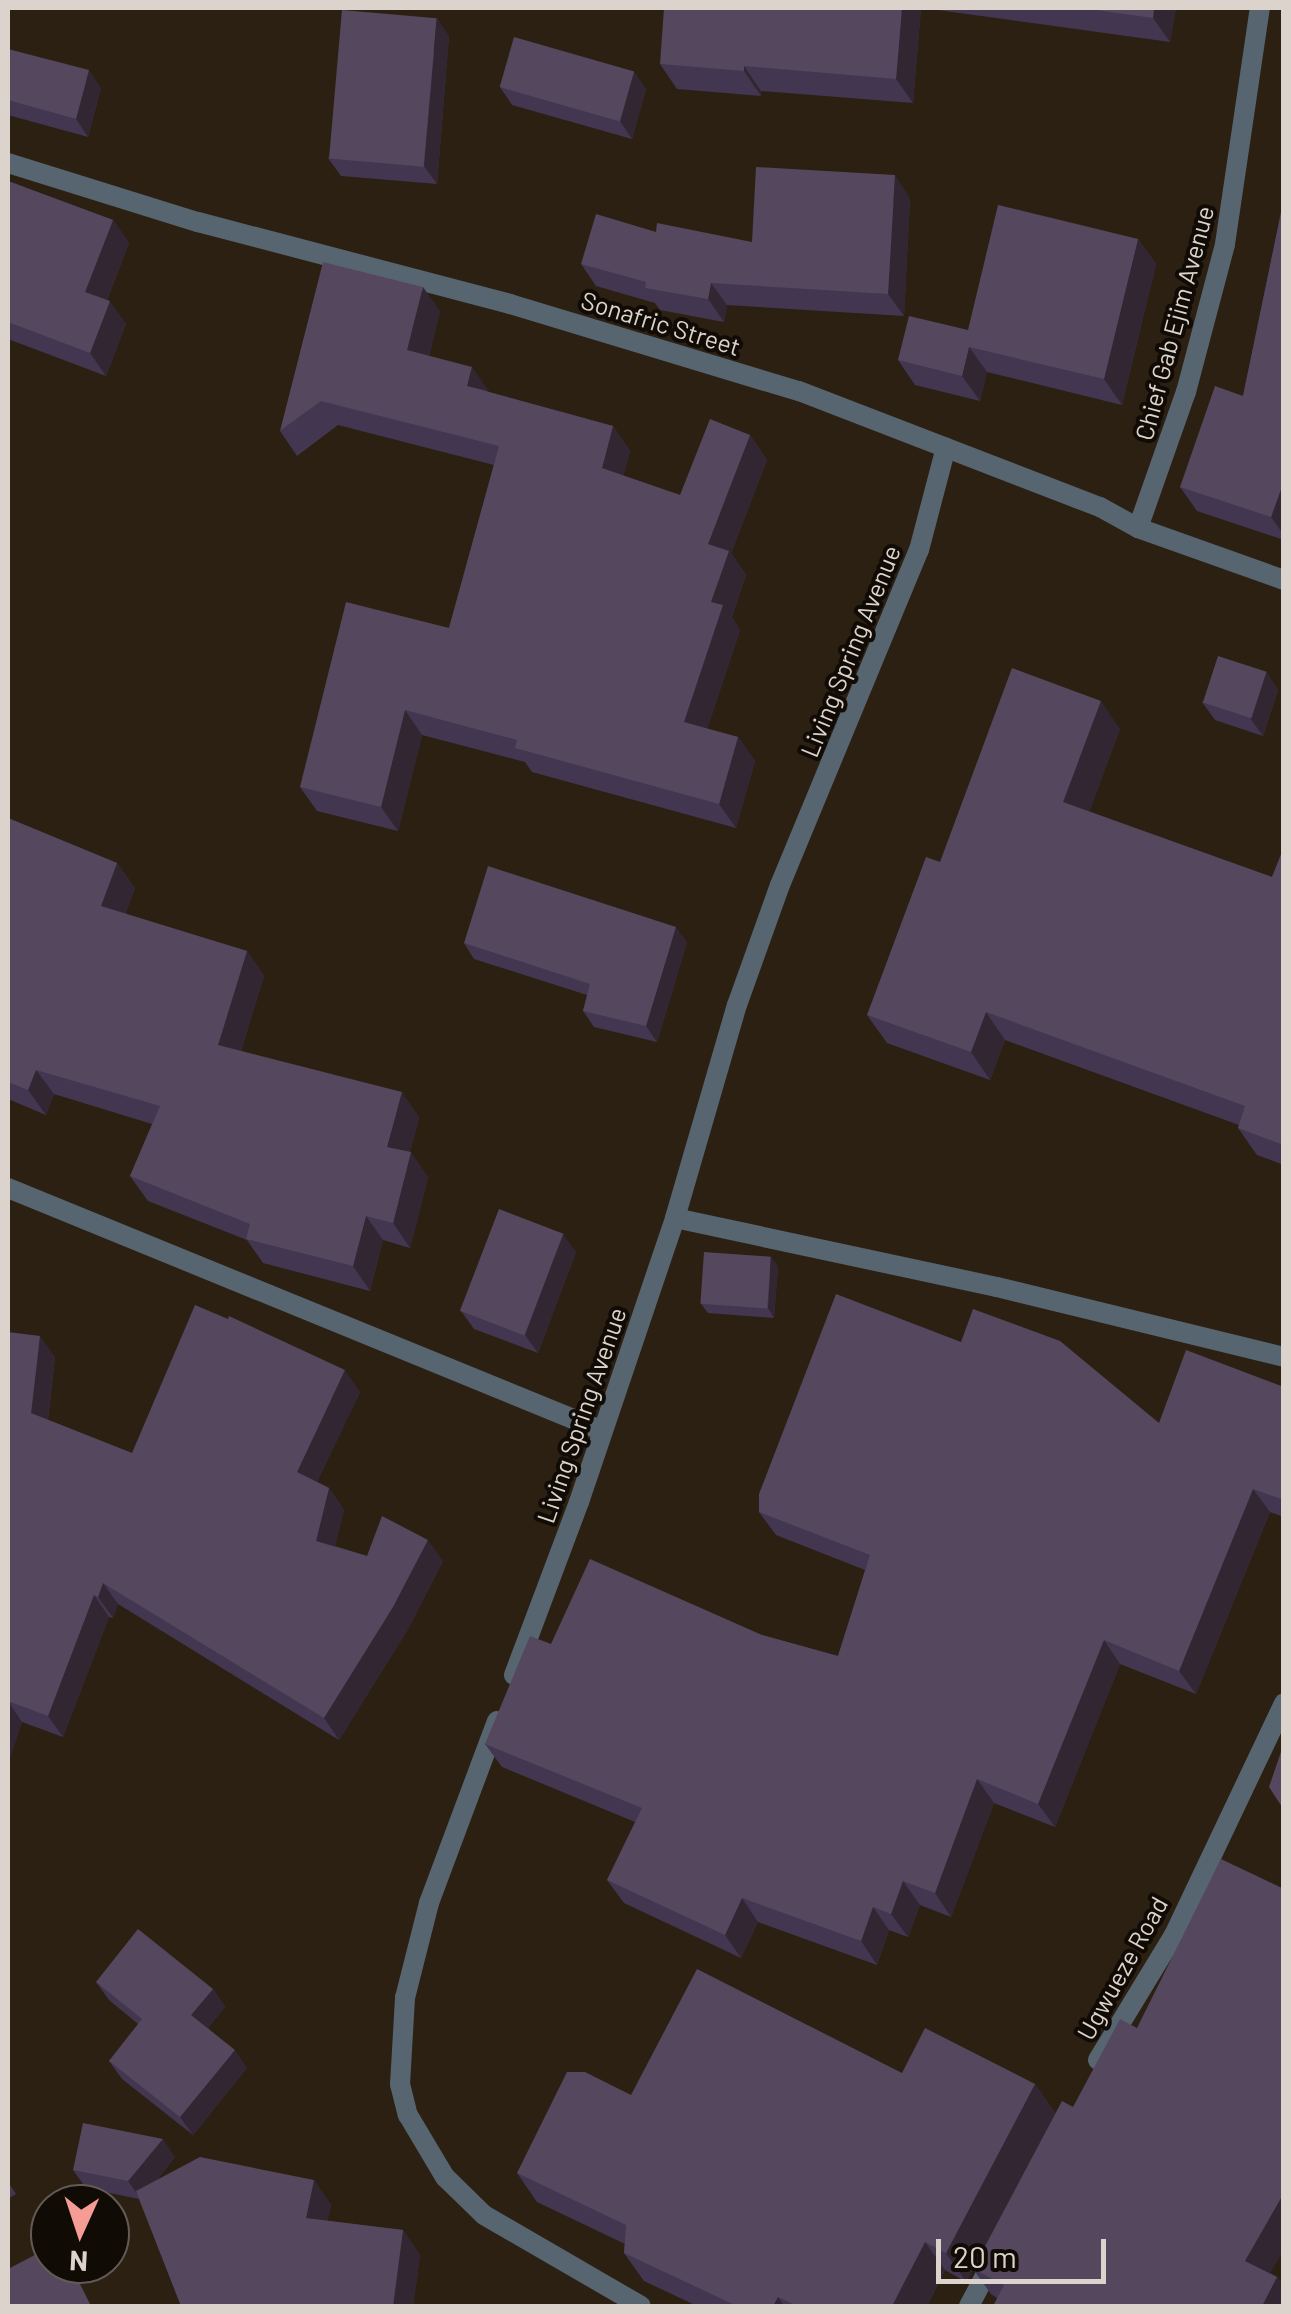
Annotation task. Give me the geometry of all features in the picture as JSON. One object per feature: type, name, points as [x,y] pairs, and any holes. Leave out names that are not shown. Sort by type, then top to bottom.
[{"type":"street","name":"Chief Gab Ejim Avenue","points":[[1138,528],[1186,392],[1226,244],[1260,8]]},
{"type":"street","name":"Sonafric Street","points":[[8,163],[198,222],[510,304],[799,390],[1100,507],[1138,528],[1284,580]]},
{"type":"street","name":"Living Spring Avenue","points":[[641,2306],[484,2214],[446,2177],[408,2116],[400,2084],[405,1998],[429,1902],[579,1502],[600,1430],[675,1218],[737,1004],[780,885],[919,550],[946,447]]},
{"type":"street","points":[[8,1188],[600,1430]]},
{"type":"street","points":[[675,1218],[997,1287],[1284,1357]]},
{"type":"street","name":"Ugwueze Road","points":[[1092,2072],[1128,2005],[1174,1935],[1284,1703]]},
{"type":"street","points":[[969,2306],[1004,2240]]},
{"type":"building","points":[[664,8],[902,8],[896,79],[744,66],[744,71],[660,64]]},
{"type":"building","points":[[1081,8],[1154,8],[1153,18]]},
{"type":"building","points":[[342,10],[437,18],[424,167],[329,158]]},
{"type":"building","points":[[514,37],[634,71],[620,121],[500,87]]},
{"type":"building","points":[[8,49],[89,70],[76,119],[8,100]]},
{"type":"building","points":[[756,167],[895,175],[888,294],[711,283],[708,299],[645,288],[646,282],[581,264],[596,214],[656,232],[657,223],[752,242]]},
{"type":"building","points":[[8,181],[113,220],[85,292],[110,301],[90,353],[8,322]]},
{"type":"building","points":[[1284,198],[1284,481],[1271,517],[1180,487],[1215,386],[1243,396]]},
{"type":"building","points":[[998,205],[1138,239],[1104,379],[969,347],[962,376],[898,360],[909,316],[968,330]]},
{"type":"building","points":[[323,262],[423,287],[407,350],[472,367],[467,386],[613,426],[602,468],[680,495],[710,419],[750,435],[708,544],[729,551],[711,602],[723,605],[684,722],[738,737],[719,804],[515,748],[517,740],[405,710],[381,807],[300,787],[346,602],[449,628],[499,446],[321,401],[280,431]]},
{"type":"building","points":[[1218,656],[1267,672],[1251,718],[1203,703]]},
{"type":"building","points":[[1012,668],[1101,701],[1063,802],[1272,877],[1284,847],[1281,1144],[1238,1128],[1245,1106],[986,1012],[971,1052],[867,1015],[926,857],[940,862]]},
{"type":"building","points":[[8,818],[117,863],[101,906],[247,951],[218,1045],[402,1092],[387,1147],[411,1152],[393,1223],[366,1216],[353,1266],[246,1239],[250,1224],[130,1176],[160,1106],[36,1070],[28,1090],[8,1082]]},
{"type":"building","points":[[488,866],[676,927],[646,1026],[583,1011],[590,984],[464,943]]},
{"type":"building","points":[[499,1209],[563,1234],[524,1335],[460,1311]]},
{"type":"building","points":[[704,1252],[771,1257],[767,1309],[700,1304]]},
{"type":"building","points":[[836,1294],[961,1342],[973,1309],[1060,1341],[1159,1423],[1186,1350],[1284,1387],[1284,1500],[1253,1489],[1179,1671],[1104,1640],[1038,1804],[977,1779],[935,1893],[903,1881],[891,1914],[873,1907],[861,1941],[742,1898],[725,1935],[607,1880],[642,1808],[485,1744],[530,1636],[551,1644],[590,1559],[762,1635],[838,1656],[870,1555],[759,1512],[759,1494]]},
{"type":"building","points":[[195,1305],[228,1319],[229,1316],[345,1370],[297,1472],[329,1488],[316,1541],[367,1556],[382,1516],[428,1540],[393,1607],[324,1718],[103,1583],[98,1597],[94,1595],[48,1716],[8,1701],[8,1332],[40,1336],[31,1413],[132,1453]]},
{"type":"building","points":[[1284,1743],[1284,1810],[1269,1787]]},
{"type":"building","points":[[1221,1859],[1284,1889],[1284,2193],[1245,2261],[1277,2277],[1262,2306],[993,2306],[1004,2285],[973,2269],[1062,2101],[1073,2107],[1120,2019],[1137,2028]]},
{"type":"building","points":[[138,1929],[213,1989],[191,2015],[235,2050],[180,2117],[109,2061],[142,2019],[96,1982]]},
{"type":"building","points":[[697,1969],[902,2073],[925,2028],[1035,2084],[946,2253],[925,2242],[892,2306],[797,2306],[778,2297],[773,2306],[737,2306],[624,2253],[626,2225],[517,2173],[567,2072],[585,2072],[631,2095]]},
{"type":"building","points":[[83,2123],[163,2139],[128,2181],[73,2170]]},
{"type":"building","points":[[200,2157],[314,2180],[306,2218],[403,2230],[393,2306],[181,2306],[136,2191]]},
{"type":"building","points":[[30,2257],[30,2284],[80,2284],[91,2306],[8,2306],[8,2269]]}]
